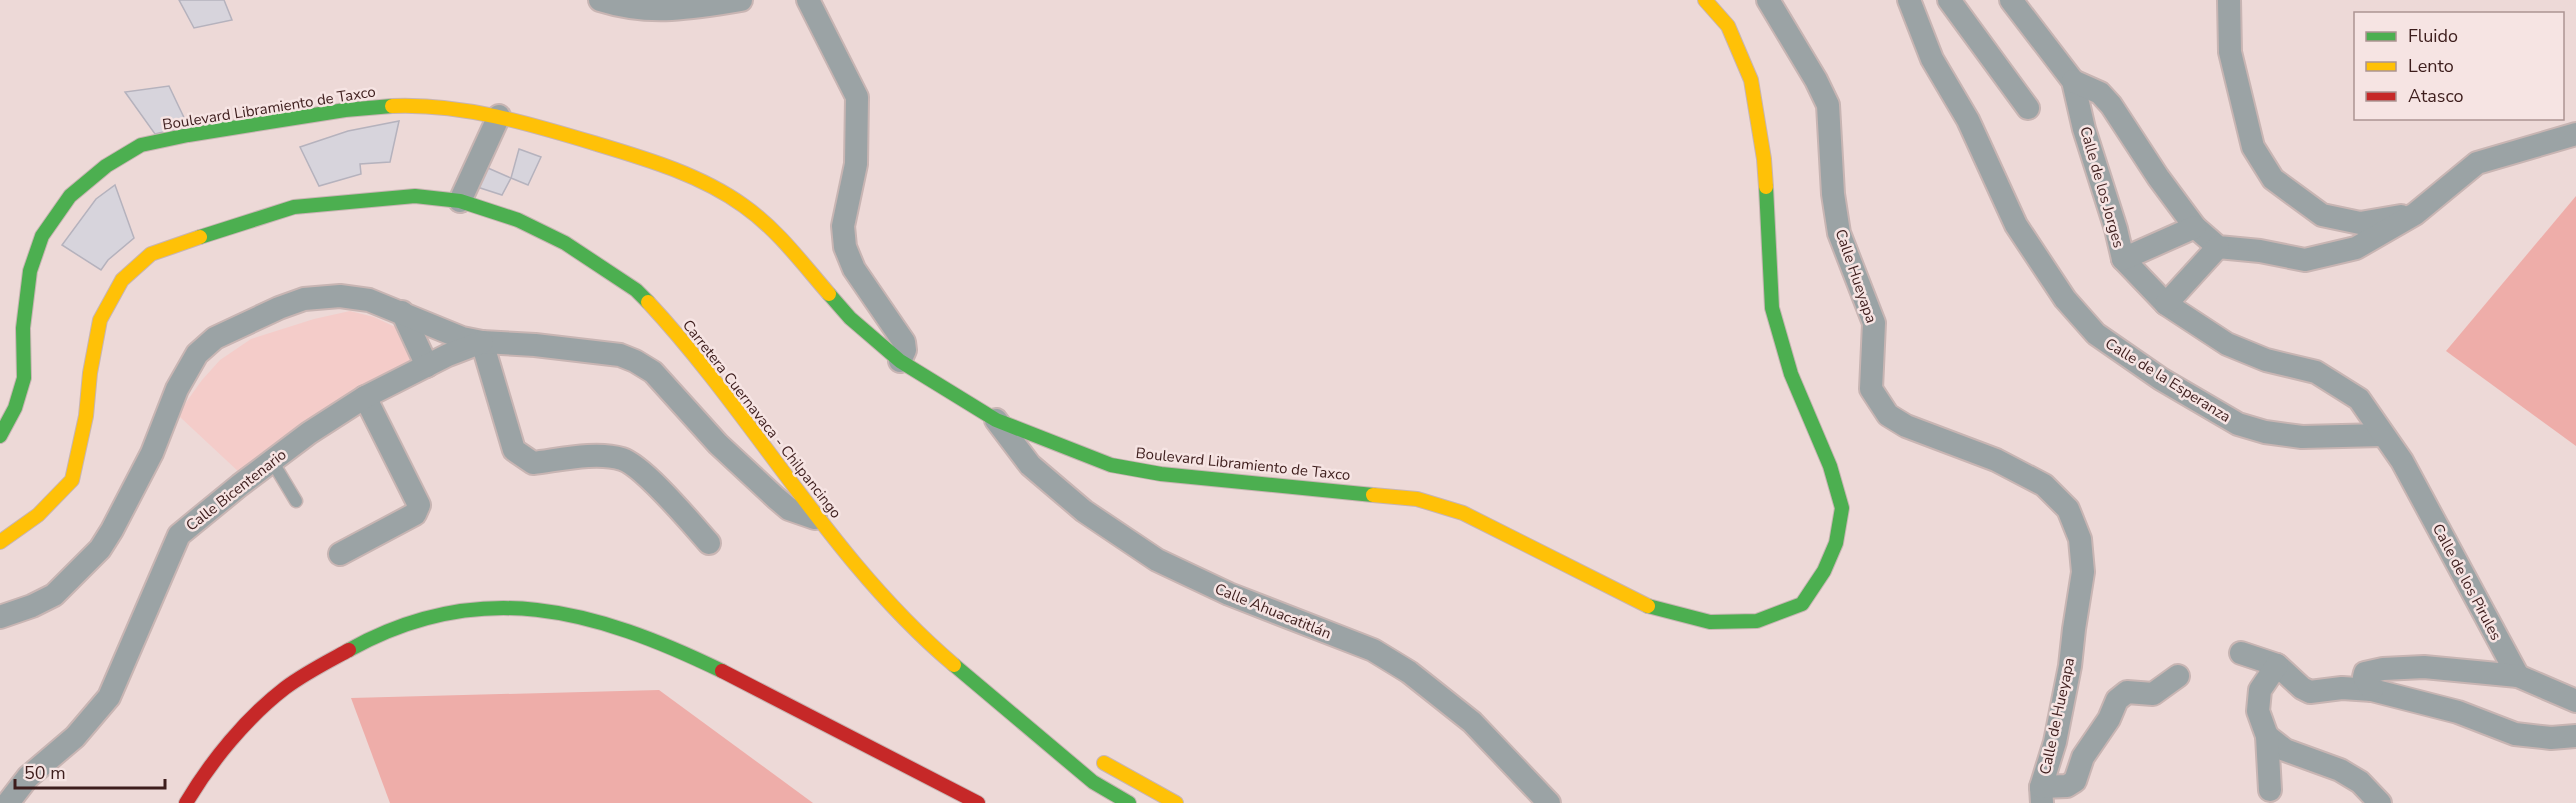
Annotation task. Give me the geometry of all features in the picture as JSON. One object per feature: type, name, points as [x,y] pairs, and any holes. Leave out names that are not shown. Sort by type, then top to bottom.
[{"type":"main road","name":"Boulevard Libramiento de Taxco","points":[[0,436],[15,408],[24,378],[24,328],[30,271],[42,236],[70,196],[105,166],[141,145],[345,110],[395,106],[437,107],[499,116],[650,160],[701,181],[742,204],[772,227],[850,318],[900,361],[996,420],[1111,465],[1161,474],[1417,499],[1463,513],[1642,605],[1710,622],[1756,621],[1802,604],[1824,571],[1836,543],[1842,508],[1830,466],[1791,374],[1772,308],[1764,159],[1751,80],[1728,26],[1705,0]]},
{"type":"main road","name":"Carretera Cuernavaca - Chilpancingo","points":[[0,542],[38,515],[72,480],[86,416],[90,373],[100,320],[122,280],[152,254],[244,221],[294,207],[415,196],[460,201],[518,220],[565,243],[636,290],[695,356],[816,518],[897,611],[946,658],[1093,782],[1129,803]]},
{"type":"main road","points":[[186,803],[194,789],[240,734],[277,695],[350,645],[397,624],[484,606],[542,609],[580,615],[622,626],[662,641],[731,674],[894,762],[978,803]]},
{"type":"main road","name":"Carretera Cuernavaca - Chilpancingo","points":[[1013,714],[1072,746]]},
{"type":"main road","points":[[1092,757],[1176,803]]},
{"type":"main road","points":[[894,762],[948,803]]},
{"type":"street","points":[[600,0],[645,10],[673,5],[741,0]]},
{"type":"street","points":[[808,0],[857,97],[856,164],[843,226],[845,247],[854,269],[904,342],[905,350],[900,361]]},
{"type":"street","name":"Calle Hueyapa","points":[[1768,0],[1816,80],[1828,105],[1833,194],[1839,233],[1874,323],[1871,389],[1888,415],[1906,426],[1996,460],[2044,485],[2068,509],[2080,539],[2083,572],[2073,629]]},
{"type":"street","name":"Calle de la Esperanza","points":[[1909,0],[1932,59],[1968,120],[2016,225],[2064,299],[2096,334],[2161,379],[2238,424],[2265,432],[2302,437],[2382,435]]},
{"type":"street","points":[[1949,0],[2028,108]]},
{"type":"street","points":[[2011,0],[2073,81],[2100,93],[2111,105],[2158,177],[2195,227],[2218,248],[2260,251],[2305,260],[2356,248],[2415,214],[2477,163],[2576,134]]},
{"type":"street","points":[[2229,0],[2230,52],[2253,147],[2273,179],[2322,215],[2360,223],[2415,214]]},
{"type":"street","name":"Calle de los Jorges","points":[[2073,81],[2084,129],[2116,229],[2123,259],[2166,304],[2227,344],[2266,360],[2316,372],[2337,384],[2359,399],[2382,435]]},
{"type":"street","points":[[460,201],[499,116]]},
{"type":"street","points":[[2123,259],[2195,227]]},
{"type":"street","points":[[2166,304],[2218,248]]},
{"type":"street","points":[[0,617],[33,606],[54,595],[99,549],[112,530],[152,453],[177,389],[197,354],[215,338],[304,299],[340,296],[369,300],[440,330],[482,342],[620,355],[635,361],[653,372],[718,444],[776,498],[789,509],[816,518]]},
{"type":"street","points":[[402,312],[427,366]]},
{"type":"street","points":[[482,342],[514,450],[518,454],[533,463],[589,456],[622,459],[660,489],[709,543]]},
{"type":"street","name":"Calle Bicentenario","points":[[8,803],[28,777],[75,736],[110,697],[179,535],[309,433],[365,397],[482,342]]},
{"type":"street","points":[[340,554],[416,514],[419,505],[365,397]]},
{"type":"street","name":"Calle Ahuacatitlán","points":[[996,420],[1030,465],[1084,511],[1158,560],[1229,594],[1373,650],[1409,672],[1472,722],[1549,803]]},
{"type":"street","name":"Calle de los Pirules","points":[[2382,435],[2402,461],[2518,676]]},
{"type":"street","name":"Calle de Hueyapa","points":[[2042,795],[2066,688],[2073,629]]},
{"type":"street","points":[[2241,653],[2277,665],[2302,688],[2310,692],[2342,688],[2372,690],[2458,712],[2515,734],[2542,738],[2576,736]]},
{"type":"street","points":[[2270,790],[2267,736],[2258,711],[2260,690],[2277,665]]},
{"type":"street","points":[[2372,690],[2364,677],[2366,673],[2383,669],[2424,667],[2518,676],[2576,701]]},
{"type":"street","points":[[2042,795],[2075,781],[2083,757],[2109,719],[2117,700],[2127,692],[2153,694],[2178,676]]},
{"type":"street","points":[[2267,736],[2285,750],[2340,770],[2360,782],[2380,803]]},
{"type":"lane","points":[[272,461],[296,501]]},
{"type":"shaded area","points":[[2576,196],[2576,446],[2446,351]]},
{"type":"shaded area","points":[[350,311],[374,317],[406,332],[421,362],[240,473],[180,417],[182,408],[220,360],[251,339],[314,319]]},
{"type":"shaded area","points":[[659,690],[813,803],[390,803],[351,698]]},
{"type":"building","points":[[179,0],[224,0],[232,20],[194,28]]},
{"type":"building","points":[[169,86],[188,126],[155,134],[125,92]]},
{"type":"building","points":[[399,121],[390,162],[360,164],[361,174],[319,186],[300,147],[348,131]]},
{"type":"building","points":[[519,149],[541,157],[528,185],[511,178]]},
{"type":"building","points":[[481,165],[511,178],[502,195],[471,185]]},
{"type":"building","points":[[115,185],[134,238],[108,260],[101,270],[62,245],[96,199]]},
{"type":"traffic: fast","points":[[0,436],[15,408],[24,378],[23,328],[30,271],[42,236],[70,196],[106,166],[141,145],[188,135],[345,110],[392,106]]},
{"type":"traffic: fast","points":[[1648,606],[1710,622],[1757,621],[1802,604],[1824,571],[1836,543],[1842,508],[1830,466],[1791,374],[1772,308],[1766,187]]},
{"type":"traffic: fast","points":[[200,237],[294,207],[415,196],[460,201],[518,220],[565,243],[636,290],[648,302]]},
{"type":"traffic: fast","points":[[829,294],[850,318],[900,361],[996,420],[1111,465],[1161,474],[1373,495]]},
{"type":"traffic: fast","points":[[349,650],[397,627],[445,614],[491,608],[537,610],[582,618],[628,631],[675,649],[722,671]]},
{"type":"traffic: fast","points":[[954,665],[1093,782],[1129,803]]},
{"type":"traffic: slow","points":[[1705,0],[1728,26],[1751,80],[1764,159],[1766,187]]},
{"type":"traffic: slow","points":[[392,106],[470,111],[522,122],[635,156],[692,177],[727,195],[756,215],[789,247],[829,294]]},
{"type":"traffic: slow","points":[[0,542],[38,515],[72,480],[86,416],[90,373],[100,320],[122,280],[151,254],[200,237]]},
{"type":"traffic: slow","points":[[648,302],[724,393],[869,581],[954,665]]},
{"type":"traffic: slow","points":[[1373,495],[1417,499],[1463,513],[1648,606]]},
{"type":"traffic: slow","points":[[1104,763],[1176,803]]},
{"type":"traffic: jam","points":[[186,803],[218,756],[243,726],[293,683],[349,650]]},
{"type":"traffic: jam","points":[[722,671],[978,803]]}]
